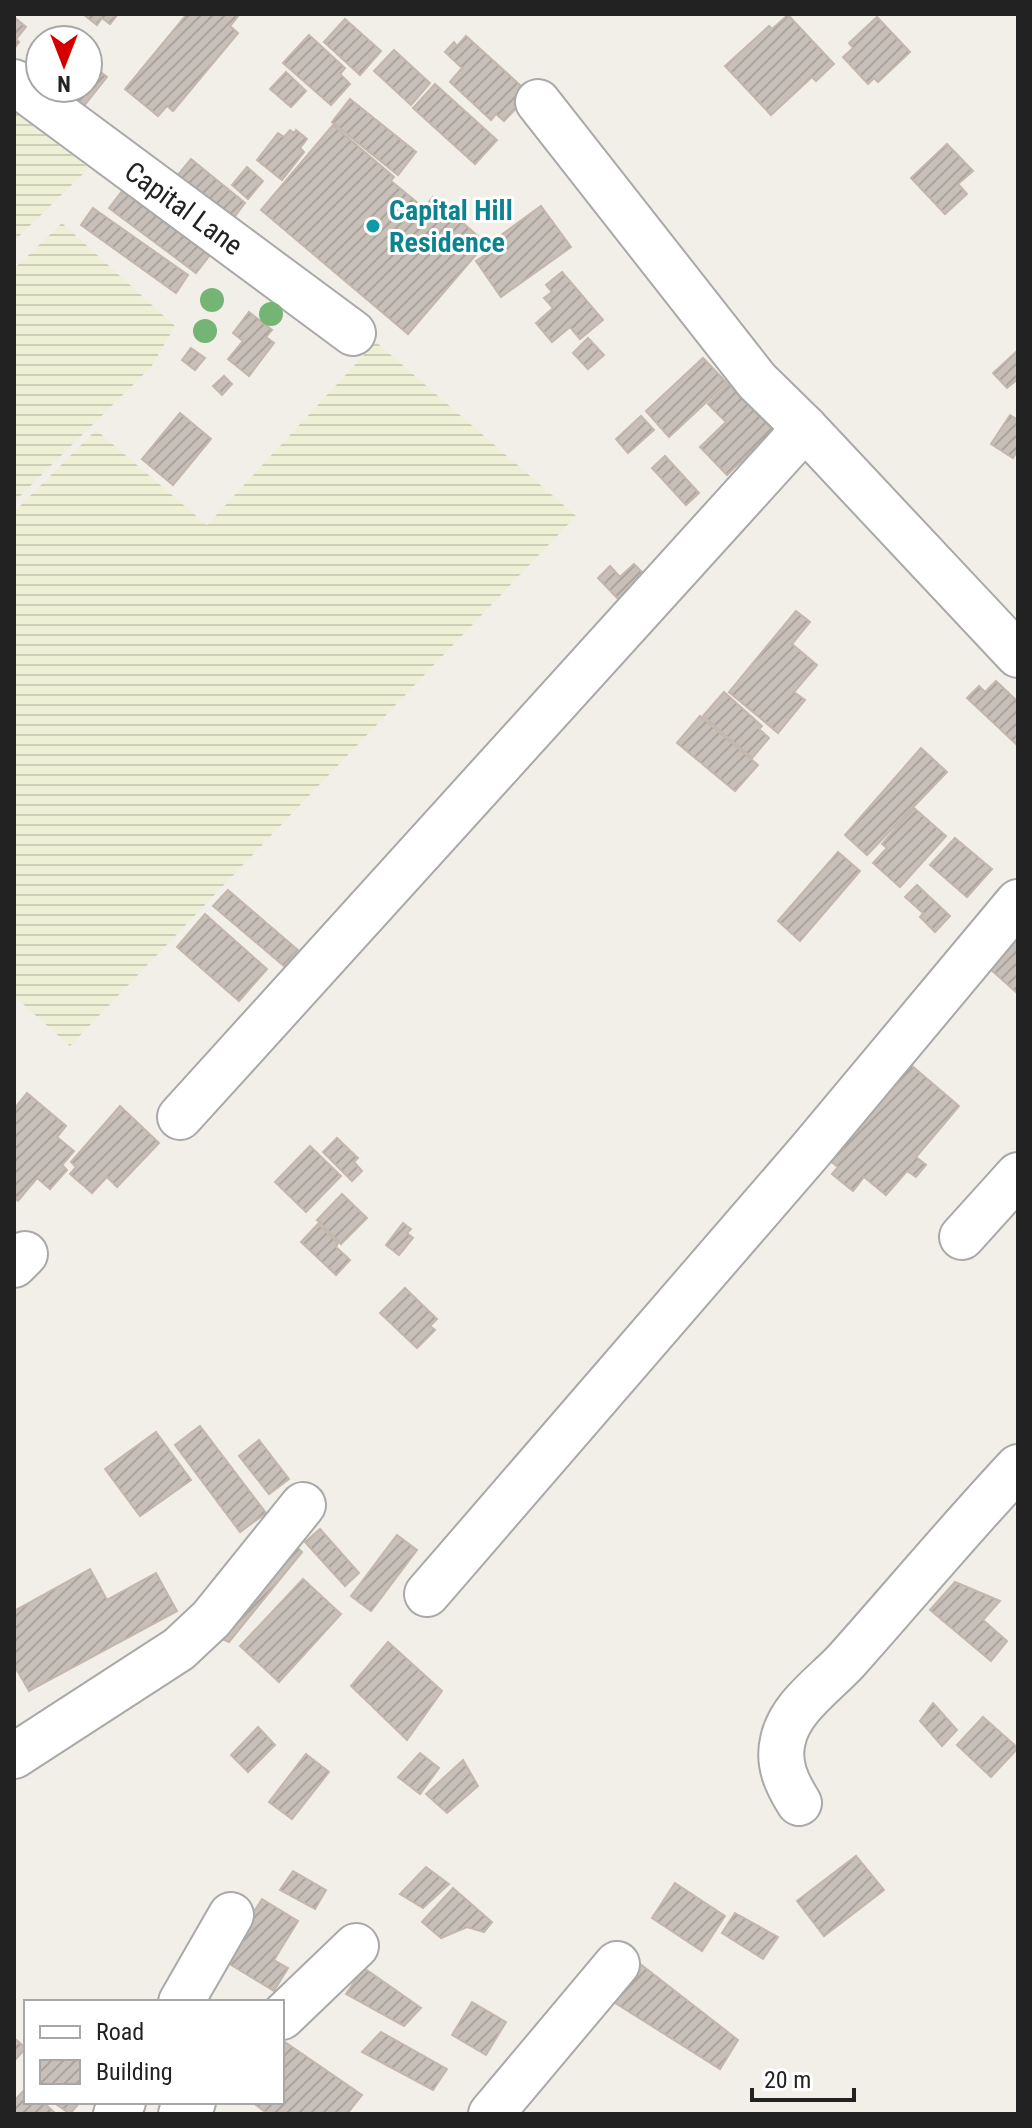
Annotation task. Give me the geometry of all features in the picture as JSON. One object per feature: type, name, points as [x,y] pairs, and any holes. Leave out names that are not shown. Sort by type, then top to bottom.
[{"type":"street","name":"Capital Lane","points":[[14,82],[353,333]]},
{"type":"street","points":[[538,102],[757,381],[1018,655]]},
{"type":"street","points":[[180,1117],[805,428]]},
{"type":"street","points":[[427,1594],[799,1163],[1018,902]]},
{"type":"street","points":[[962,1237],[1018,1175]]},
{"type":"street","points":[[799,1803],[785,1781],[781,1759],[783,1740],[795,1713],[845,1662],[1018,1467]]},
{"type":"street","points":[[14,1756],[179,1649],[211,1619],[303,1505]]},
{"type":"street","points":[[182,2000],[231,1915]]},
{"type":"street","points":[[284,2015],[356,1946]]},
{"type":"street","points":[[491,2114],[617,1964]]},
{"type":"green space","points":[[14,111],[89,168],[14,241]]},
{"type":"green space","points":[[62,223],[175,326],[151,367],[14,502],[14,269]]},
{"type":"green space","points":[[376,342],[576,516],[70,1046],[14,996],[14,512],[96,430],[207,525]]},
{"type":"building","points":[[83,14],[118,14],[110,24],[102,18],[96,24]]},
{"type":"building","points":[[187,14],[237,14],[230,26],[238,33],[173,111],[167,106],[158,116],[125,89]]},
{"type":"building","points":[[788,15],[834,64],[816,81],[812,77],[771,115],[725,66],[769,26],[772,29]]},
{"type":"building","points":[[14,17],[24,25],[24,29],[16,39],[19,42],[14,49]]},
{"type":"building","points":[[877,17],[910,52],[878,82],[874,78],[868,84],[843,57],[853,48],[849,43]]},
{"type":"building","points":[[345,19],[381,51],[360,75],[324,42]]},
{"type":"building","points":[[309,35],[345,68],[340,74],[350,84],[331,105],[283,63]]},
{"type":"building","points":[[466,36],[530,94],[504,121],[496,114],[491,120],[450,82],[462,68],[445,52],[454,42],[457,46]]},
{"type":"building","points":[[394,50],[430,83],[411,105],[374,71]]},
{"type":"building","points":[[286,72],[306,91],[291,107],[270,89]]},
{"type":"building","points":[[435,84],[497,140],[475,164],[413,108]]},
{"type":"building","points":[[350,99],[416,152],[398,175],[332,122]]},
{"type":"building","name":"Capital Hill Residence","points":[[333,125],[394,177],[391,181],[424,208],[433,197],[486,243],[408,334],[261,210]]},
{"type":"building","points":[[290,130],[294,133],[296,130],[307,139],[300,148],[304,152],[282,180],[257,160],[278,133],[284,137]]},
{"type":"building","points":[[947,144],[973,171],[958,184],[967,194],[945,214],[911,178]]},
{"type":"building","points":[[191,159],[245,203],[232,220],[177,176]]},
{"type":"building","points":[[247,167],[263,181],[248,199],[232,185]]},
{"type":"building","points":[[123,190],[210,255],[196,273],[109,208]]},
{"type":"building","points":[[541,206],[571,247],[501,297],[476,261],[497,247],[493,241]]},
{"type":"building","points":[[93,208],[188,275],[176,293],[81,225]]},
{"type":"building","points":[[562,272],[603,320],[580,339],[570,327],[552,342],[536,323],[553,308],[544,298],[552,292],[546,285]]},
{"type":"building","points":[[249,312],[272,330],[266,337],[274,343],[249,376],[228,359],[243,341],[233,333]]},
{"type":"building","points":[[588,338],[604,355],[588,369],[573,353]]},
{"type":"building","points":[[191,348],[205,358],[195,370],[182,360]]},
{"type":"building","points":[[1018,350],[1018,379],[1007,388],[993,373]]},
{"type":"building","points":[[703,358],[727,383],[669,437],[646,411]]},
{"type":"building","points":[[224,376],[232,384],[222,395],[213,386]]},
{"type":"building","points":[[729,384],[773,430],[727,475],[700,447],[726,422],[708,404]]},
{"type":"building","points":[[180,413],[211,439],[173,485],[142,459]]},
{"type":"building","points":[[1010,415],[1018,420],[1018,450],[1013,458],[991,444]]},
{"type":"building","points":[[641,416],[654,430],[628,453],[616,439]]},
{"type":"building","points":[[665,456],[699,493],[686,505],[652,468]]},
{"type":"building","points":[[634,564],[646,576],[620,601],[598,578],[610,566],[620,577]]},
{"type":"building","points":[[796,611],[810,622],[792,644],[817,665],[794,692],[805,700],[778,733],[729,692]]},
{"type":"building","points":[[996,681],[1018,702],[1018,746],[967,698],[979,686],[985,692]]},
{"type":"building","points":[[724,692],[762,726],[759,729],[769,738],[752,758],[703,716]]},
{"type":"building","points":[[700,716],[758,765],[735,791],[677,743]]},
{"type":"building","points":[[921,748],[947,772],[867,855],[845,835]]},
{"type":"building","points":[[914,808],[946,836],[900,887],[873,863],[887,848],[882,844]]},
{"type":"building","points":[[955,838],[992,869],[967,897],[930,865]]},
{"type":"building","points":[[838,852],[860,871],[800,941],[778,921]]},
{"type":"building","points":[[917,885],[950,916],[935,932],[920,917],[923,913],[905,897]]},
{"type":"building","points":[[228,890],[298,950],[284,966],[213,906]]},
{"type":"building","points":[[205,914],[267,969],[239,1001],[177,947]]},
{"type":"building","points":[[1018,920],[1018,994],[980,960]]},
{"type":"building","points":[[911,1065],[959,1106],[916,1157],[926,1165],[916,1177],[907,1171],[886,1195],[864,1177],[853,1191],[832,1174],[838,1167],[825,1157],[868,1089],[881,1101]]},
{"type":"building","points":[[27,1093],[66,1126],[57,1137],[74,1151],[62,1165],[67,1170],[50,1189],[37,1178],[18,1201],[14,1198],[14,1109]]},
{"type":"building","points":[[120,1106],[159,1143],[117,1187],[107,1177],[92,1193],[70,1174],[76,1167],[71,1162]]},
{"type":"building","points":[[337,1138],[358,1158],[354,1162],[362,1171],[352,1181],[323,1152]]},
{"type":"building","points":[[310,1146],[341,1176],[306,1212],[275,1182]]},
{"type":"building","points":[[342,1194],[367,1218],[341,1244],[317,1220]]},
{"type":"building","points":[[403,1223],[411,1229],[407,1233],[413,1238],[399,1255],[386,1245]]},
{"type":"building","points":[[318,1224],[350,1260],[336,1275],[301,1242]]},
{"type":"building","points":[[405,1288],[437,1319],[430,1326],[435,1330],[417,1348],[380,1313]]},
{"type":"building","points":[[200,1426],[266,1513],[240,1532],[175,1445]]},
{"type":"building","points":[[156,1432],[191,1480],[140,1516],[105,1469]]},
{"type":"building","points":[[259,1440],[289,1479],[269,1494],[239,1456]]},
{"type":"building","points":[[320,1529],[359,1573],[345,1586],[305,1542]]},
{"type":"building","points":[[397,1535],[417,1550],[371,1611],[351,1596]]},
{"type":"building","points":[[287,1537],[302,1552],[229,1642],[209,1633]]},
{"type":"building","points":[[90,1569],[107,1600],[156,1573],[177,1611],[29,1691],[14,1665],[14,1611]]},
{"type":"building","points":[[303,1579],[341,1614],[279,1682],[240,1646]]},
{"type":"building","points":[[955,1582],[1000,1601],[983,1620],[1007,1641],[991,1661],[930,1610]]},
{"type":"building","points":[[388,1642],[442,1691],[407,1740],[351,1686]]},
{"type":"building","points":[[933,1703],[957,1730],[942,1746],[920,1721]]},
{"type":"building","points":[[983,1717],[1018,1748],[991,1777],[957,1745]]},
{"type":"building","points":[[258,1727],[275,1745],[248,1772],[231,1755]]},
{"type":"building","points":[[420,1753],[439,1768],[420,1794],[398,1777]]},
{"type":"building","points":[[306,1754],[329,1772],[292,1819],[269,1802]]},
{"type":"building","points":[[463,1760],[478,1786],[447,1813],[426,1794]]},
{"type":"building","points":[[856,1856],[884,1890],[824,1936],[797,1901]]},
{"type":"building","points":[[426,1867],[449,1884],[423,1908],[400,1894]]},
{"type":"building","points":[[293,1871],[326,1890],[315,1909],[280,1890]]},
{"type":"building","points":[[675,1883],[725,1916],[702,1951],[652,1918]]},
{"type":"building","points":[[453,1888],[492,1922],[484,1932],[467,1927],[441,1938],[422,1922]]},
{"type":"building","points":[[262,1899],[298,1921],[274,1960],[288,1968],[274,1991],[223,1960]]},
{"type":"building","points":[[735,1913],[778,1937],[763,1959],[722,1933]]},
{"type":"building","points":[[630,1956],[738,2040],[720,2069],[601,1994]]},
{"type":"building","points":[[364,1968],[421,2008],[404,2026],[346,1994]]},
{"type":"building","points":[[472,2002],[506,2022],[486,2055],[452,2035]]},
{"type":"building","points":[[381,2032],[447,2069],[433,2090],[362,2052]]},
{"type":"building","points":[[14,2038],[24,2046],[24,2050],[14,2061]]},
{"type":"building","points":[[284,2041],[362,2095],[347,2114],[268,2114],[255,2104],[284,2104]]},
{"type":"building","points":[[24,2090],[24,2104],[45,2104],[56,2114],[14,2114],[14,2101]]},
{"type":"building","points":[[56,2104],[78,2104],[70,2114]]},
{"type":"place","name":"Capital Hill Residence","points":[[373,226]]}]
